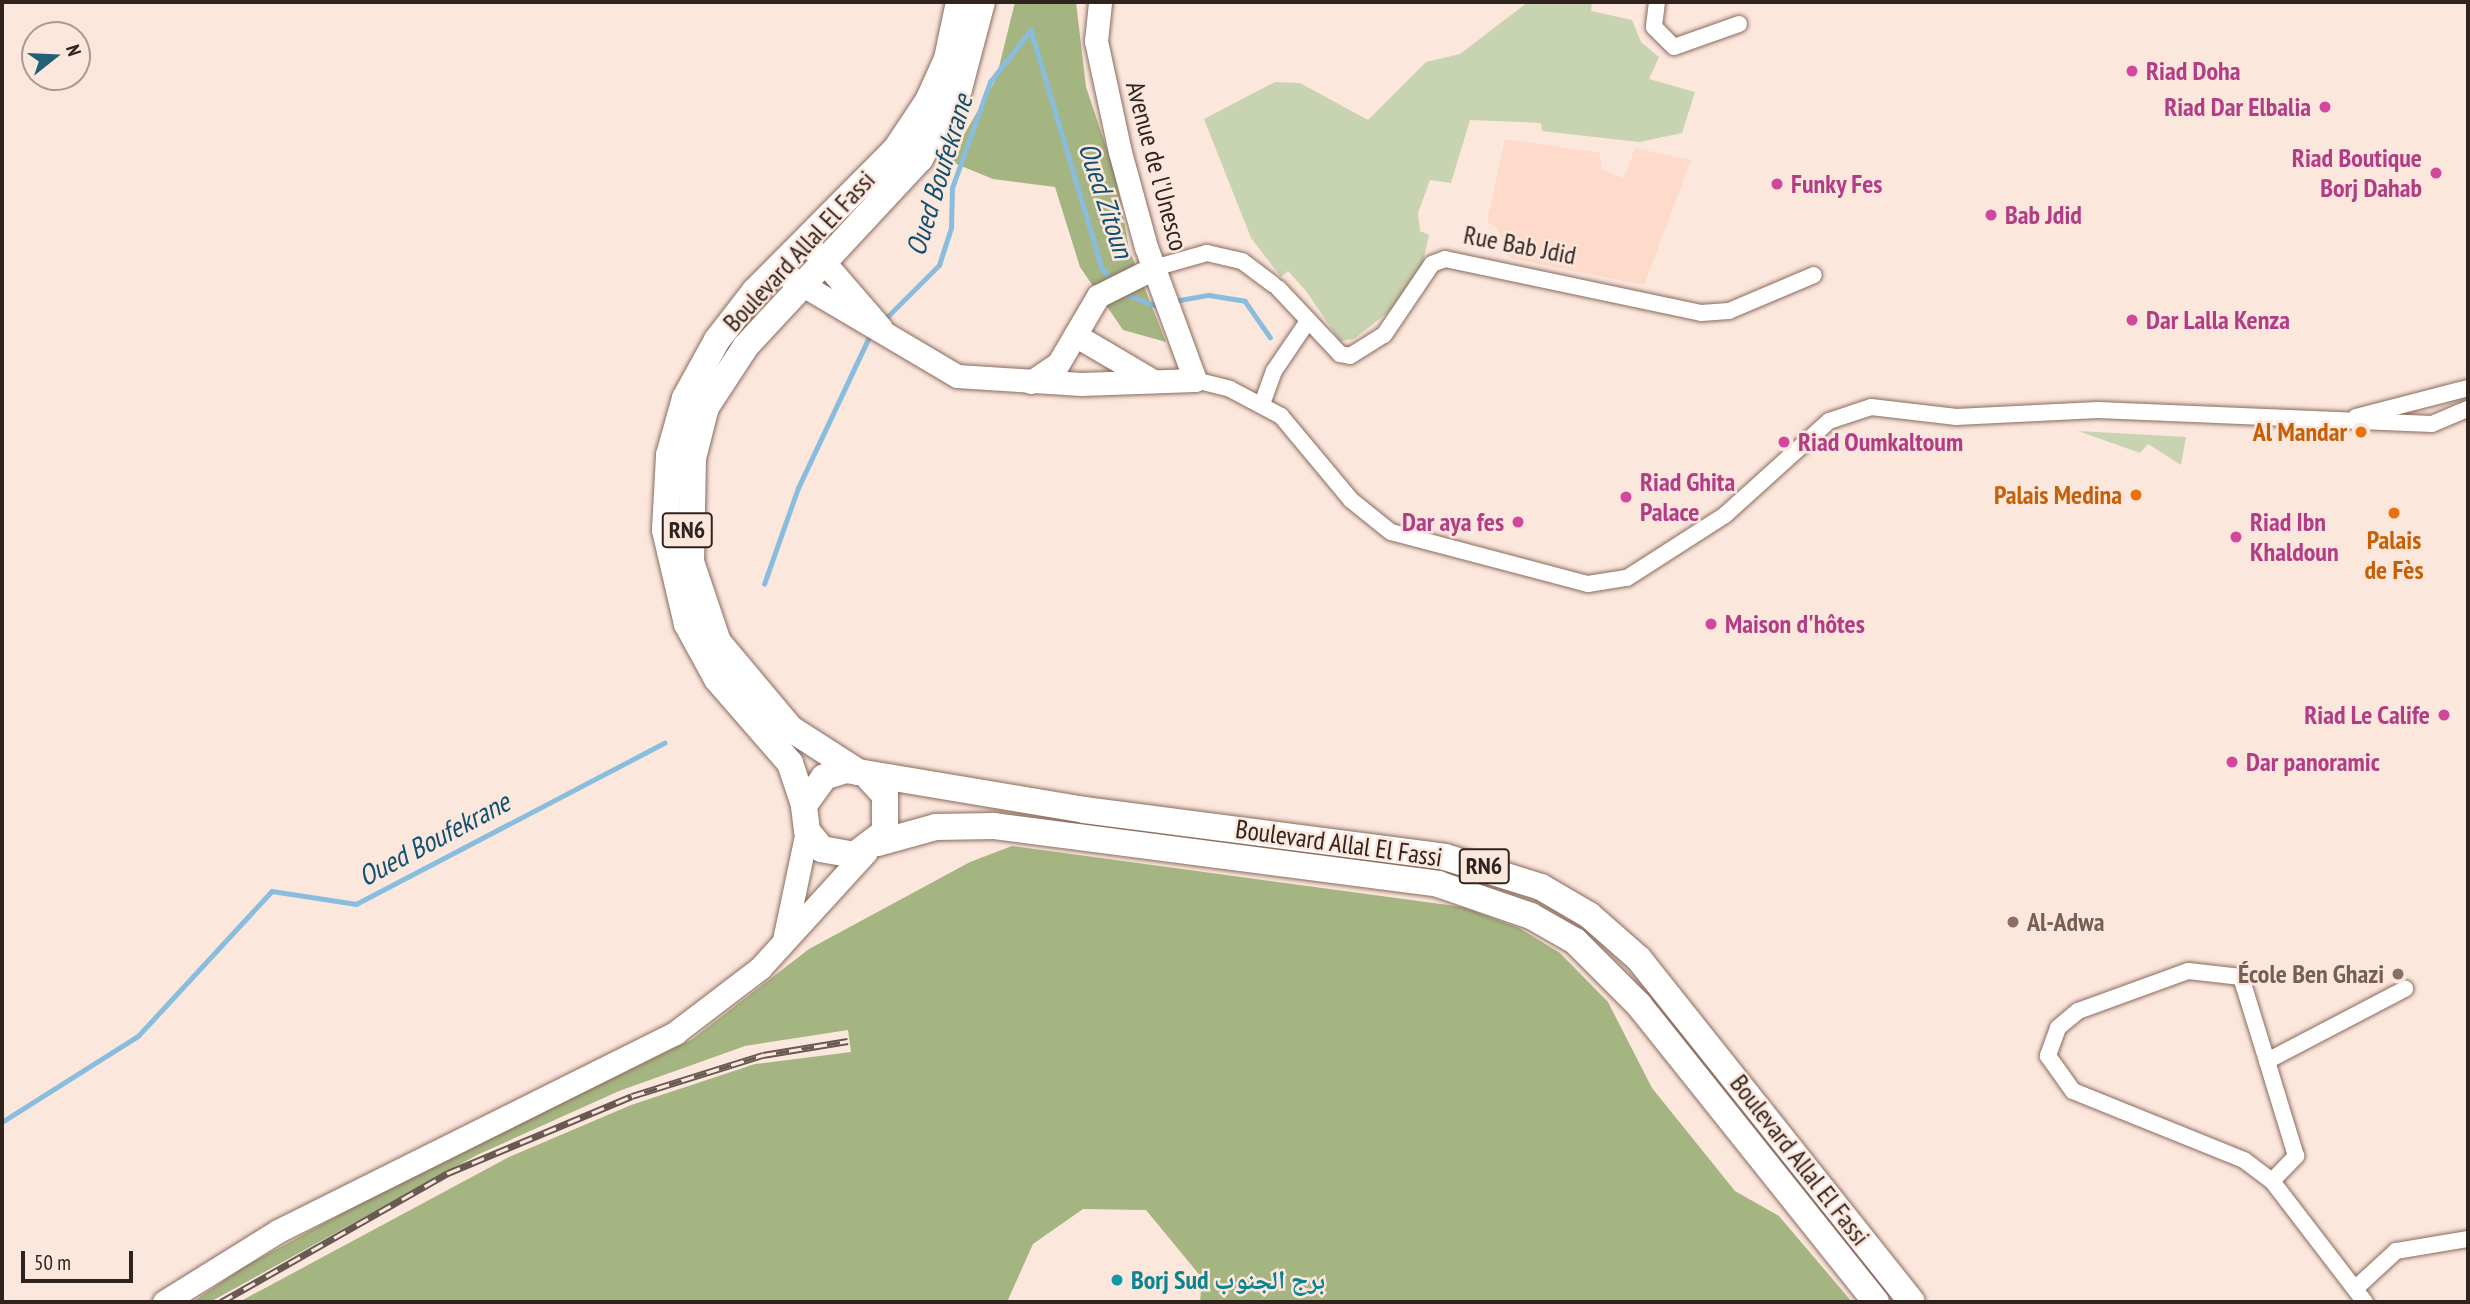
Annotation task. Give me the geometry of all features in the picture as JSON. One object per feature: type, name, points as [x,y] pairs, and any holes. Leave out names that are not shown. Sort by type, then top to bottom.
[{"type":"main road","name":"Boulevard Allal El Fassi","points":[[806,818],[790,763],[743,713],[699,650],[676,596],[665,530],[669,455],[694,376],[776,269],[896,149],[928,101],[947,59],[959,2]]},
{"type":"main road","name":"Boulevard Allal El Fassi","points":[[982,2],[959,89],[920,159],[746,346],[706,407],[688,496],[690,550],[696,591],[734,666],[791,729],[863,774],[1445,857],[1541,887],[1589,915],[1639,959],[1912,1302]]},
{"type":"main road","name":"Avenue de l'Unesco","points":[[1100,2],[1096,41],[1151,277],[1176,320],[1195,380]]},
{"type":"main road","points":[[806,240],[897,346]]},
{"type":"main road","points":[[776,269],[800,287],[897,346],[957,376],[1031,382],[1195,380]]},
{"type":"main road","name":"Rue Bab Jdid","points":[[1031,382],[1058,364],[1098,296],[1151,277]]},
{"type":"main road","points":[[1075,335],[1153,381]]},
{"type":"main road","name":"RN6","points":[[863,774],[889,808],[872,847],[832,854],[806,818],[824,777],[863,774]]},
{"type":"main road","points":[[782,947],[806,818]]},
{"type":"main road","name":"Boulevard Allal El Fassi","points":[[872,847],[936,827],[994,826],[1438,884],[1531,916],[1575,941],[1639,1004],[1876,1302]]},
{"type":"main road","points":[[164,1302],[278,1231],[675,1032],[733,993],[782,947],[872,847]]},
{"type":"street","points":[[1657,2],[1654,27],[1674,47],[1739,24]]},
{"type":"street","name":"Rue Bab Jdid","points":[[1151,277],[1207,253],[1242,261],[1276,286],[1340,354],[1359,353],[1384,335],[1432,264],[1446,258],[1701,313],[1730,311],[1814,275]]},
{"type":"street","points":[[1262,404],[1274,371],[1308,321]]},
{"type":"street","points":[[1195,380],[1262,404],[1298,430],[1351,500],[1391,532],[1588,584],[1627,578],[1725,515],[1829,421],[1871,407],[1956,417],[2098,410],[2224,420],[2354,418],[2435,422],[2468,410]]},
{"type":"street","points":[[2354,418],[2468,388]]},
{"type":"street","points":[[2430,396],[2419,408],[2435,422]]},
{"type":"street","points":[[2430,396],[2448,405],[2435,422]]},
{"type":"street","points":[[2272,1181],[2295,1156],[2241,977],[2188,971],[2078,1011],[2058,1028],[2048,1056],[2073,1091],[2244,1160],[2272,1181],[2357,1287],[2365,1302]]},
{"type":"street","points":[[2267,1061],[2405,989]]},
{"type":"street","points":[[2357,1287],[2396,1251],[2468,1239]]},
{"type":"shaded area","points":[[1505,139],[1600,153],[1601,170],[1624,178],[1635,148],[1691,160],[1644,285],[1509,258],[1496,226],[1487,222]]},
{"type":"green space","points":[[1015,2],[1076,2],[1086,87],[1116,176],[1129,249],[1166,342],[1123,330],[1080,267],[1055,187],[993,179],[949,161],[996,79]]},
{"type":"green space","points":[[1528,2],[1592,2],[1591,11],[1632,20],[1641,42],[1659,57],[1649,79],[1695,92],[1682,133],[1639,142],[1542,131],[1541,123],[1470,120],[1451,183],[1430,180],[1418,213],[1420,231],[1429,235],[1423,262],[1392,309],[1354,339],[1340,341],[1306,291],[1288,271],[1281,277],[1251,238],[1204,119],[1275,82],[1300,83],[1368,120],[1426,62],[1460,54]]},
{"type":"green space","points":[[2078,431],[2186,437],[2181,465],[2148,444],[2140,453]]},
{"type":"green space","points":[[1012,846],[1463,907],[1519,928],[1560,953],[1608,1002],[1652,1088],[1735,1191],[1779,1216],[1852,1302],[1200,1302],[1202,1278],[1146,1210],[1083,1209],[1033,1244],[1007,1302],[239,1302],[509,1157],[631,1105],[755,1064],[851,1052],[848,1030],[745,1046],[619,1091],[477,1155],[210,1302],[193,1302],[242,1268],[396,1184],[691,1040],[809,949],[970,862]]},
{"type":"waterway","name":"Oued Zitoun","points":[[1031,30],[1102,268],[1113,281]]},
{"type":"waterway","name":"Oued Boufekrane","points":[[884,320],[939,265],[951,228],[952,188],[990,82],[1030,31]]},
{"type":"waterway","name":"Oued Zitoun","points":[[1123,293],[1160,307]]},
{"type":"waterway","name":"Oued Zitoun","points":[[1174,301],[1209,295],[1245,301],[1270,337]]},
{"type":"waterway","name":"Oued Boufekrane","points":[[764,584],[798,488],[868,339]]},
{"type":"waterway","name":"Oued Boufekrane","points":[[2,1122],[138,1036],[272,891],[356,904],[664,743]]},
{"type":"railway","points":[[221,1302],[448,1173],[632,1096],[763,1055],[848,1041]]},
{"type":"place","name":"Riad Doha","points":[[2132,71]]},
{"type":"place","name":"Riad Dar Elbalia","points":[[2325,107]]},
{"type":"place","name":"Riad Boutique Borj Dahab","points":[[2436,173]]},
{"type":"place","name":"Funky Fes","points":[[1777,184]]},
{"type":"place","name":"Bab Jdid","points":[[1991,215]]},
{"type":"place","name":"Dar Lalla Kenza","points":[[2132,320]]},
{"type":"place","name":"Al Mandar","points":[[2361,432]]},
{"type":"place","name":"Riad Oumkaltoum","points":[[1784,442]]},
{"type":"place","name":"Palais Medina","points":[[2136,495]]},
{"type":"place","name":"Riad Ghita Palace","points":[[1626,497]]},
{"type":"place","name":"Palais de Fès","points":[[2394,513]]},
{"type":"place","name":"Dar aya fes","points":[[1518,522]]},
{"type":"place","name":"Riad Ibn Khaldoun","points":[[2236,537]]},
{"type":"place","name":"Maison d'hôtes","points":[[1711,624]]},
{"type":"place","name":"Riad Le Calife","points":[[2444,715]]},
{"type":"place","name":"Dar panoramic","points":[[2232,762]]},
{"type":"place","name":"Al-Adwa","points":[[2013,922]]},
{"type":"place","name":"École Ben Ghazi","points":[[2398,974]]},
{"type":"place","name":"Borj Sud برج الجنوب","points":[[1117,1280]]}]
